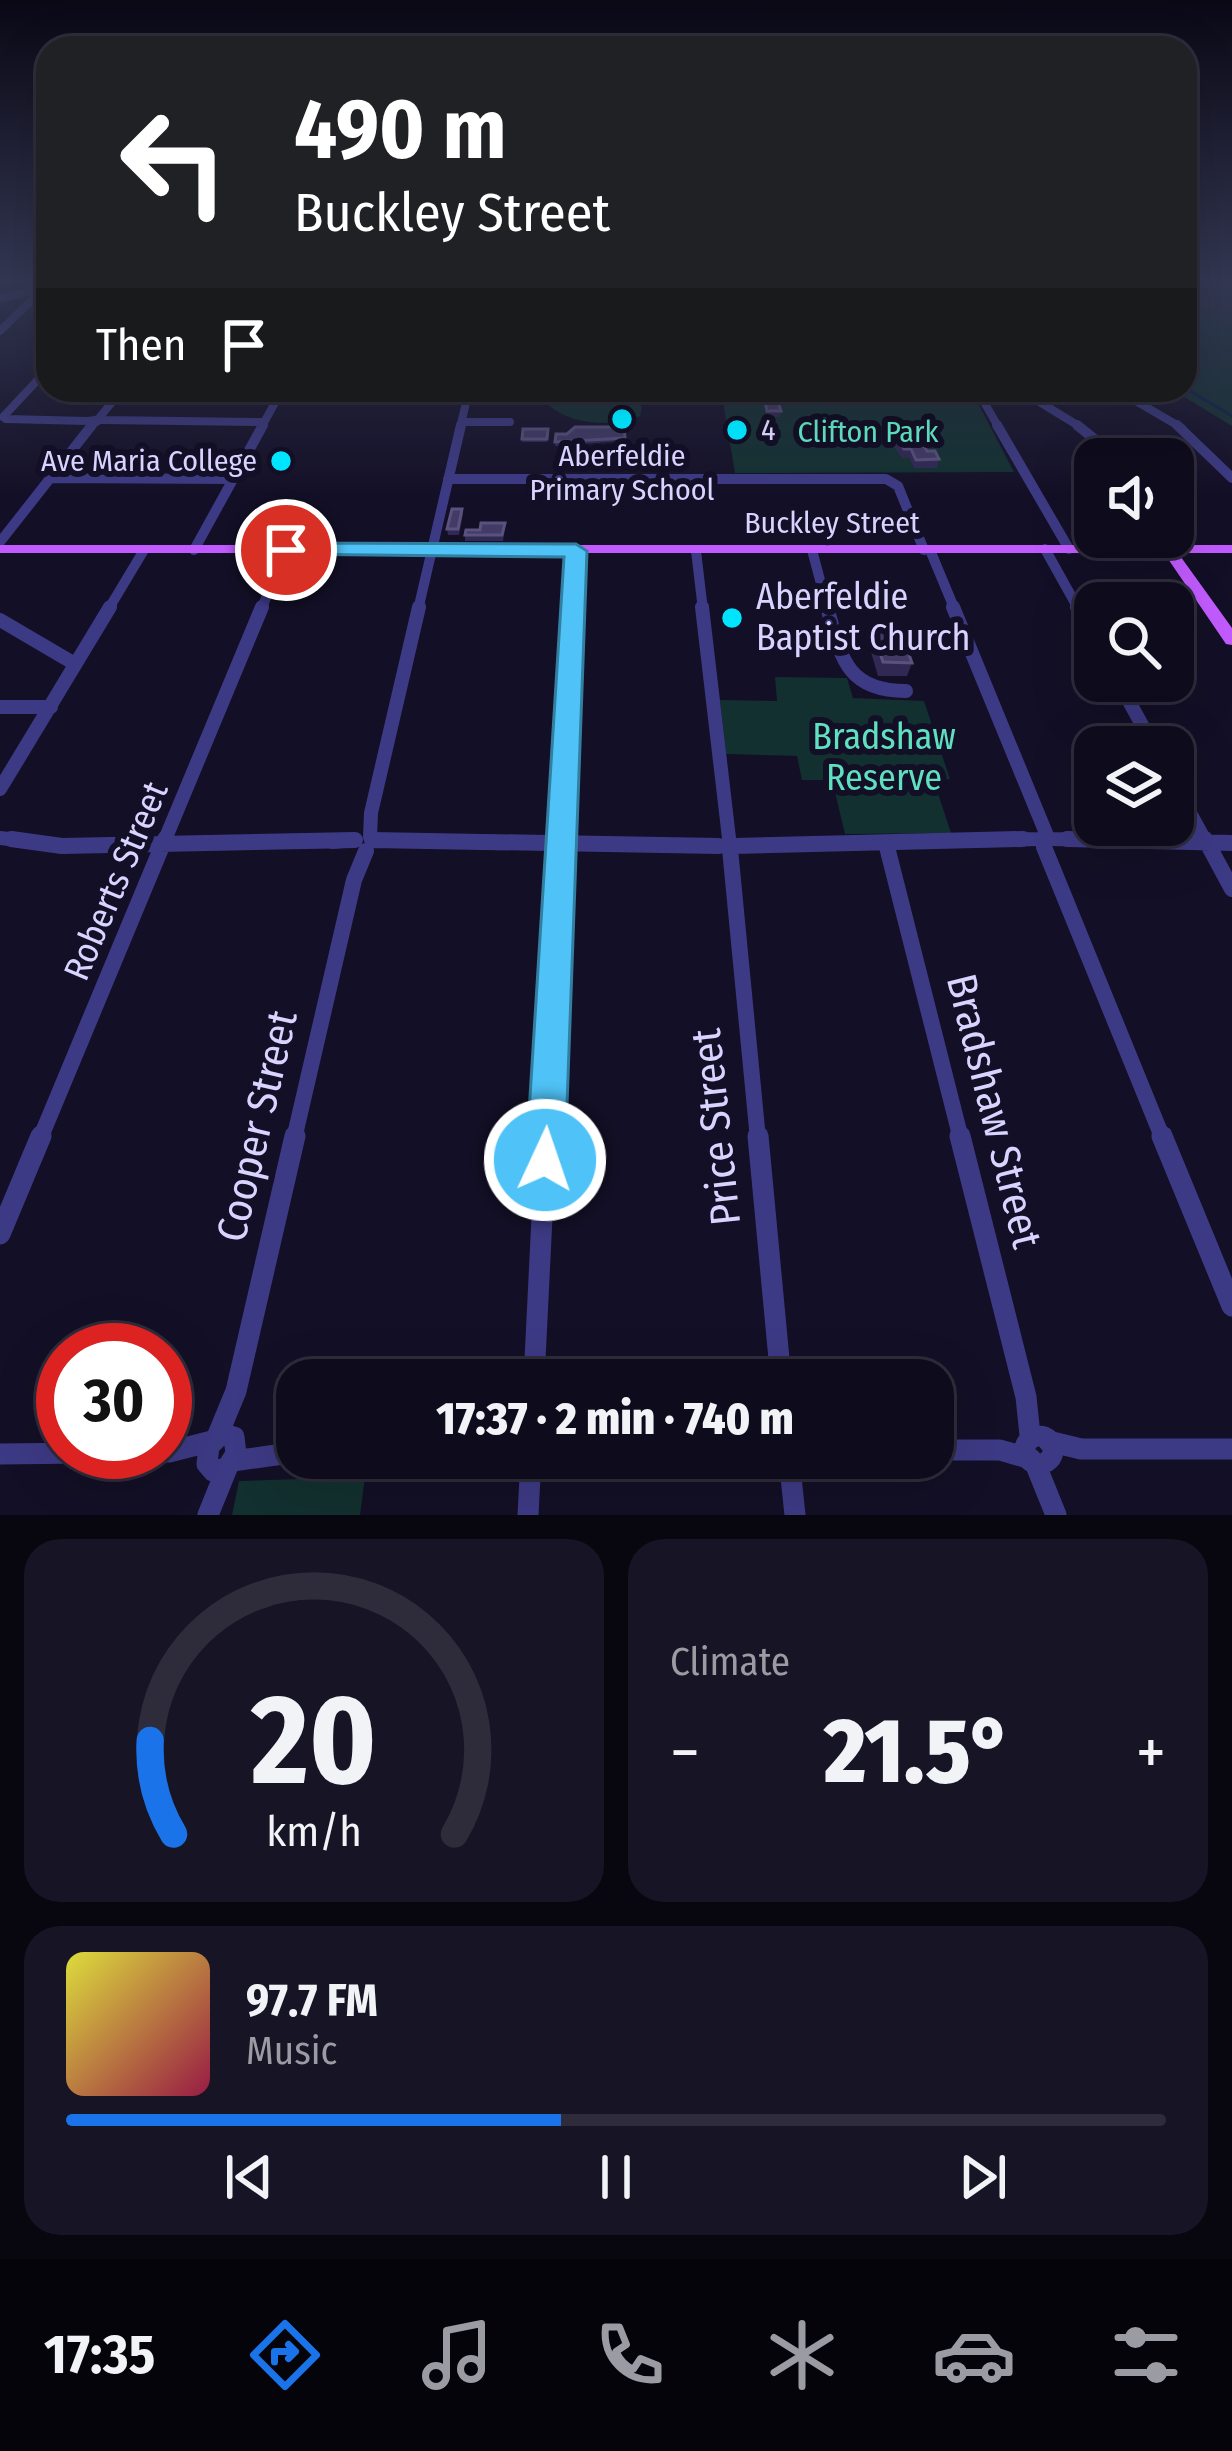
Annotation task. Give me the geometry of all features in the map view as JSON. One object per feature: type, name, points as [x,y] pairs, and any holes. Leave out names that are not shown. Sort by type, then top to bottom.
[{"type":"main road","name":"Buckley Street","points":[[0,545],[144,550],[1074,549]]},
{"type":"main road","name":"Buckley Street","points":[[1194,545],[1232,549]]},
{"type":"main road","points":[[1180,558],[1229,631]]},
{"type":"street","points":[[3,418],[36,382]]},
{"type":"street","points":[[0,545],[112,402]]},
{"type":"street","points":[[194,550],[275,402]]},
{"type":"street","name":"Cooper Street","points":[[207,1515],[466,402]]},
{"type":"street","points":[[984,402],[1069,549]]},
{"type":"street","points":[[1040,402],[1098,438]]},
{"type":"street","points":[[1138,402],[1186,430],[1232,478]]},
{"type":"street","points":[[3,418],[264,422]]},
{"type":"street","points":[[462,422],[509,422]]},
{"type":"street","points":[[52,478],[233,478]]},
{"type":"street","points":[[448,479],[886,479],[898,486],[1232,1306]]},
{"type":"street","points":[[1045,549],[1074,602]]},
{"type":"street","points":[[0,789],[144,550]]},
{"type":"street","name":"Roberts Street","points":[[0,1234],[286,550]]},
{"type":"street","points":[[812,550],[843,664],[877,691],[907,691]]},
{"type":"street","points":[[536,1359],[576,551]]},
{"type":"street","name":"Price Street","points":[[696,551],[779,1359]]},
{"type":"street","points":[[0,620],[76,664]]},
{"type":"street","points":[[0,707],[51,707]]},
{"type":"street","points":[[1194,820],[1232,889]]},
{"type":"street","points":[[0,838],[43,845],[1232,843]]},
{"type":"street","name":"Bradshaw Street","points":[[886,843],[1054,1511]]},
{"type":"street","points":[[954,1450],[1232,1449]]},
{"type":"street","points":[[0,1454],[276,1452]]},
{"type":"street","points":[[528,1515],[530,1479]]},
{"type":"street","points":[[791,1479],[795,1515]]},
{"type":"green space","points":[[1197,354],[1232,354],[1232,426],[1193,402],[1197,402]]},
{"type":"green space","points":[[546,402],[638,402],[642,407],[640,416],[616,422],[589,422]]},
{"type":"green space","name":"Clifton Park","points":[[723,402],[977,402],[1014,472],[735,473]]},
{"type":"green space","name":"Bradshaw Reserve","points":[[775,677],[847,678],[853,698],[924,701],[950,779],[934,781],[951,833],[845,834],[832,780],[802,780],[797,756],[726,754],[720,700],[777,701]]},
{"type":"green space","points":[[365,1479],[360,1515],[232,1515],[239,1481]]},
{"type":"building","points":[[765,402],[778,402],[781,411],[767,411]]},
{"type":"building","points":[[575,427],[624,427],[625,438],[555,442],[556,434],[567,434]]},
{"type":"building","points":[[523,429],[548,429],[547,439],[522,439]]},
{"type":"building","points":[[916,434],[939,459],[916,460],[911,449],[904,449],[894,436]]},
{"type":"building","points":[[452,509],[462,509],[458,529],[447,529]]},
{"type":"building","points":[[481,523],[505,523],[502,535],[465,535],[466,530],[480,530]]},
{"type":"building","points":[[872,629],[900,629],[912,663],[883,662]]},
{"type":"waterway","points":[[1197,395],[1232,416]]},
{"type":"place","name":"Aberfeldie Primary School","points":[[622,419]]},
{"type":"place","name":"4","points":[[737,430]]},
{"type":"place","name":"Ave Maria College","points":[[281,461]]},
{"type":"place","name":"Aberfeldie Baptist Church","points":[[732,618]]},
{"type":"route","points":[[286,550],[576,551],[545,1160]]}]
